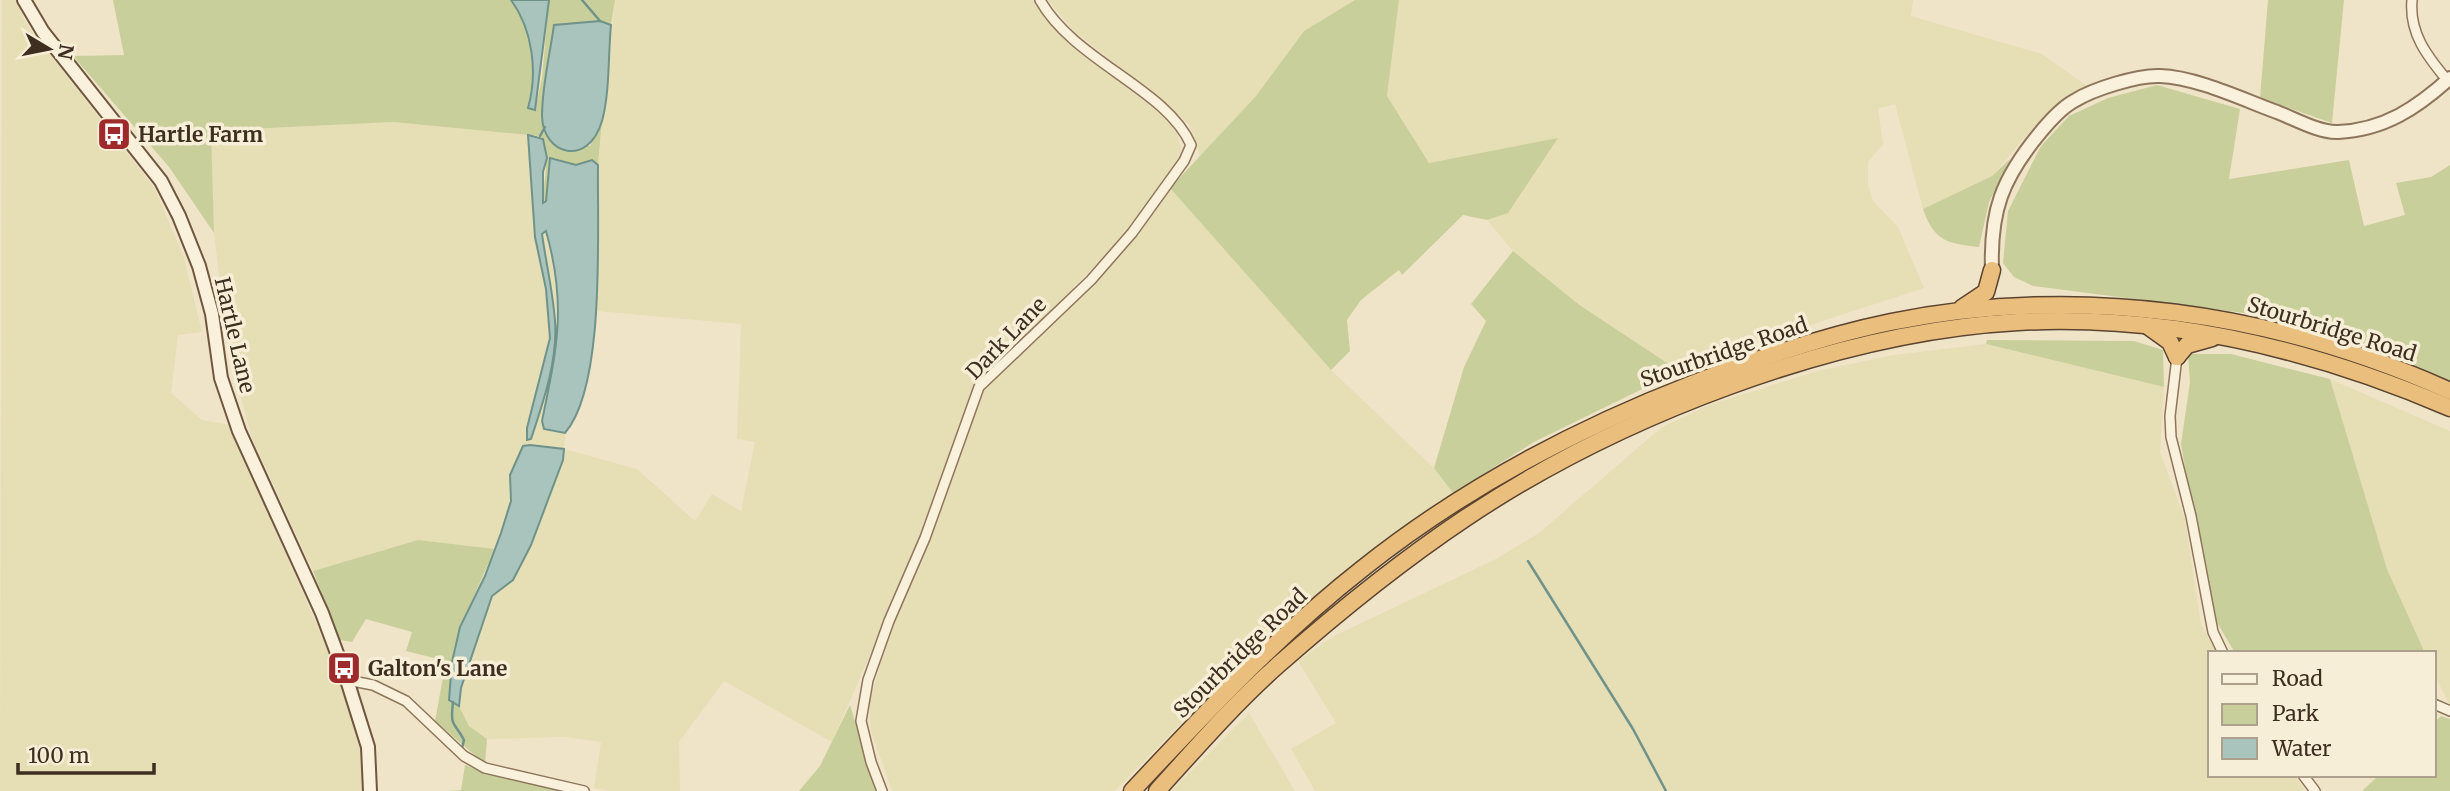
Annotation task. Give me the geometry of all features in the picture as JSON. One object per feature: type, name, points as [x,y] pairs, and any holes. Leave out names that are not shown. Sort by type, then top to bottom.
[{"type":"highway","points":[[1992,270],[1998,290],[2019,306]]},
{"type":"highway","points":[[1954,312],[1986,292],[1992,270]]},
{"type":"highway","name":"Stourbridge Road","points":[[1132,791],[1198,720],[1308,614],[1364,567],[1428,520],[1530,457],[1627,409],[1727,370],[1889,322],[2019,306],[2129,307],[2224,318],[2281,331],[2363,356],[2450,391]]},
{"type":"highway","name":"Stourbridge Road","points":[[1157,791],[1275,667],[1396,568],[1468,516],[1535,477],[1633,427],[1763,376],[1908,337],[2018,322],[2147,325],[2221,336],[2333,363],[2386,380],[2450,408]]},
{"type":"highway","points":[[2147,325],[2170,342],[2177,357],[2187,345],[2221,336]]},
{"type":"main road","name":"Hartle Lane","points":[[24,0],[43,32],[161,180],[179,216],[199,266],[212,314],[221,378],[240,431],[322,613],[347,680],[368,747],[370,791]]},
{"type":"main road","points":[[1992,270],[1993,226],[2005,182],[2043,129],[2073,101],[2116,84],[2160,76],[2203,86],[2334,132],[2373,128],[2406,114],[2449,79]]},
{"type":"street","name":"Dark Lane","points":[[882,791],[871,762],[862,721],[868,680],[885,629],[925,538],[979,387],[1091,280],[1132,233],[1184,161],[1191,145],[1178,121],[1070,38],[1040,0]]},
{"type":"street","points":[[2412,0],[2410,17],[2423,51],[2449,79]]},
{"type":"street","points":[[2177,357],[2170,416],[2171,438],[2213,632],[2222,651]]},
{"type":"street","points":[[347,680],[373,685],[406,701],[464,756],[485,768],[584,791]]},
{"type":"shaded area","points":[[2,0],[16,0],[26,24],[155,189],[184,258],[202,332],[178,335],[171,393],[202,420],[230,425],[343,686],[360,750],[363,791],[0,791]]},
{"type":"shaded area","points":[[615,0],[1037,0],[1070,42],[1174,125],[1181,147],[1179,158],[1128,232],[976,387],[919,542],[832,742],[724,681],[679,742],[680,791],[611,791],[594,788],[601,742],[564,737],[487,739],[469,726],[459,706],[461,688],[482,623],[492,596],[513,580],[531,545],[544,506],[510,474],[511,501],[495,549],[418,540],[313,571],[253,440],[229,358],[214,233],[210,131],[393,122],[528,135],[535,237],[546,289],[550,339],[527,440],[531,439],[537,421],[554,348],[555,322],[542,234],[546,231],[559,303],[559,333],[546,400],[549,431],[565,433],[564,449],[637,469],[695,521],[712,494],[741,511],[755,442],[737,439],[741,324],[597,311],[598,165]]},
{"type":"shaded area","points":[[1048,0],[1355,0],[1304,31],[1256,96],[1200,156],[1190,126],[1172,108],[1074,31]]},
{"type":"shaded area","points":[[1399,0],[1913,0],[1911,16],[2042,54],[2087,86],[2060,104],[2034,127],[1992,176],[1923,209],[1895,104],[1878,109],[1883,144],[1868,162],[1868,184],[1873,201],[1898,227],[1924,288],[1675,369],[1577,304],[1513,251],[1487,220],[1508,213],[1557,139],[1429,163],[1387,96]]},
{"type":"shaded area","points":[[1170,188],[1331,370],[1434,468],[1453,493],[1327,585],[1207,696],[1115,791],[892,791],[871,731],[869,703],[889,636],[984,390],[1109,269]]},
{"type":"shaded area","points":[[1986,344],[2164,387],[2160,452],[2185,519],[2201,625],[2216,651],[2208,651],[2208,777],[2295,777],[2305,791],[1315,791],[1291,749],[1336,723],[1298,661],[1334,636],[1494,560],[1539,533],[1662,427],[1709,405],[1817,371],[1894,355]]},
{"type":"shaded area","points":[[2330,379],[2450,431],[2450,706],[2436,678],[2436,651],[2424,651],[2387,569]]},
{"type":"shaded area","points":[[1249,713],[1295,791],[1171,791]]},
{"type":"green space","points":[[113,0],[511,0],[529,38],[533,81],[529,108],[535,110],[542,78],[549,0],[615,0],[611,25],[600,21],[554,25],[545,80],[545,122],[549,134],[590,146],[602,121],[598,165],[592,160],[576,165],[554,158],[549,162],[546,202],[542,204],[546,150],[540,136],[393,122],[211,131],[214,233],[169,167],[73,56],[124,55]]},
{"type":"green space","points":[[1355,0],[1399,0],[1387,96],[1429,163],[1558,138],[1508,213],[1487,220],[1463,215],[1402,275],[1399,270],[1361,300],[1347,320],[1350,351],[1331,370],[1170,188],[1256,96],[1304,31]]},
{"type":"green space","points":[[2268,0],[2344,0],[2332,123],[2260,98]]},
{"type":"green space","points":[[2157,85],[2240,109],[2229,179],[2349,160],[2364,226],[2405,215],[2396,183],[2431,177],[2450,165],[2450,382],[2344,343],[2244,313],[2033,286],[2014,277],[2003,263],[2008,211],[2041,146],[2069,116],[2108,98]]},
{"type":"green space","points":[[2010,159],[1989,202],[1979,247],[1951,242],[1937,234],[1923,209],[1992,176]]},
{"type":"green space","points":[[1513,251],[1578,304],[1679,371],[1534,442],[1453,493],[1434,468],[1464,367],[1486,321],[1471,304]]},
{"type":"green space","points":[[1987,340],[2134,341],[2163,350],[2164,387],[1986,344]]},
{"type":"green space","points":[[2188,354],[2231,354],[2330,379],[2387,569],[2424,651],[2234,651],[2209,609],[2181,444],[2190,382]]},
{"type":"green space","points":[[418,540],[495,549],[460,627],[452,662],[449,700],[459,706],[469,726],[487,739],[485,764],[435,721],[446,661],[406,651],[412,632],[366,619],[352,642],[340,640],[313,571]]},
{"type":"green space","points":[[850,705],[876,791],[799,791],[820,766]]},
{"type":"green space","points":[[2441,716],[2450,719],[2450,791],[2362,791],[2377,777],[2436,777],[2436,721]]},
{"type":"green space","points":[[465,765],[485,773],[560,791],[448,791],[461,790]]},
{"type":"water","points":[[511,0],[549,0],[535,110],[528,108],[533,81],[529,38]]},
{"type":"water","points":[[600,21],[611,25],[605,110],[595,136],[587,146],[567,151],[550,140],[544,129],[542,116],[554,25]]},
{"type":"water","points":[[528,135],[543,139],[547,158],[543,172],[543,203],[546,201],[550,158],[576,165],[592,160],[598,165],[598,266],[593,344],[578,411],[565,433],[544,429],[542,421],[552,371],[558,326],[558,304],[546,231],[542,234],[553,299],[554,351],[545,396],[531,439],[527,440],[527,428],[550,338],[546,289],[535,237]]},
{"type":"water","points":[[523,446],[564,449],[563,460],[531,545],[513,580],[492,596],[461,688],[459,706],[449,700],[452,662],[460,627],[485,576],[501,533],[511,501],[510,475]]},
{"type":"waterway","points":[[582,0],[600,21]]},
{"type":"waterway","points":[[540,136],[545,127]]},
{"type":"waterway","points":[[1528,561],[1633,729],[1666,791]]},
{"type":"waterway","points":[[453,702],[452,716],[464,740],[462,748]]},
{"type":"place","name":"Hartle Farm","points":[[114,134]]},
{"type":"place","name":"Galton's Lane","points":[[344,668]]}]
